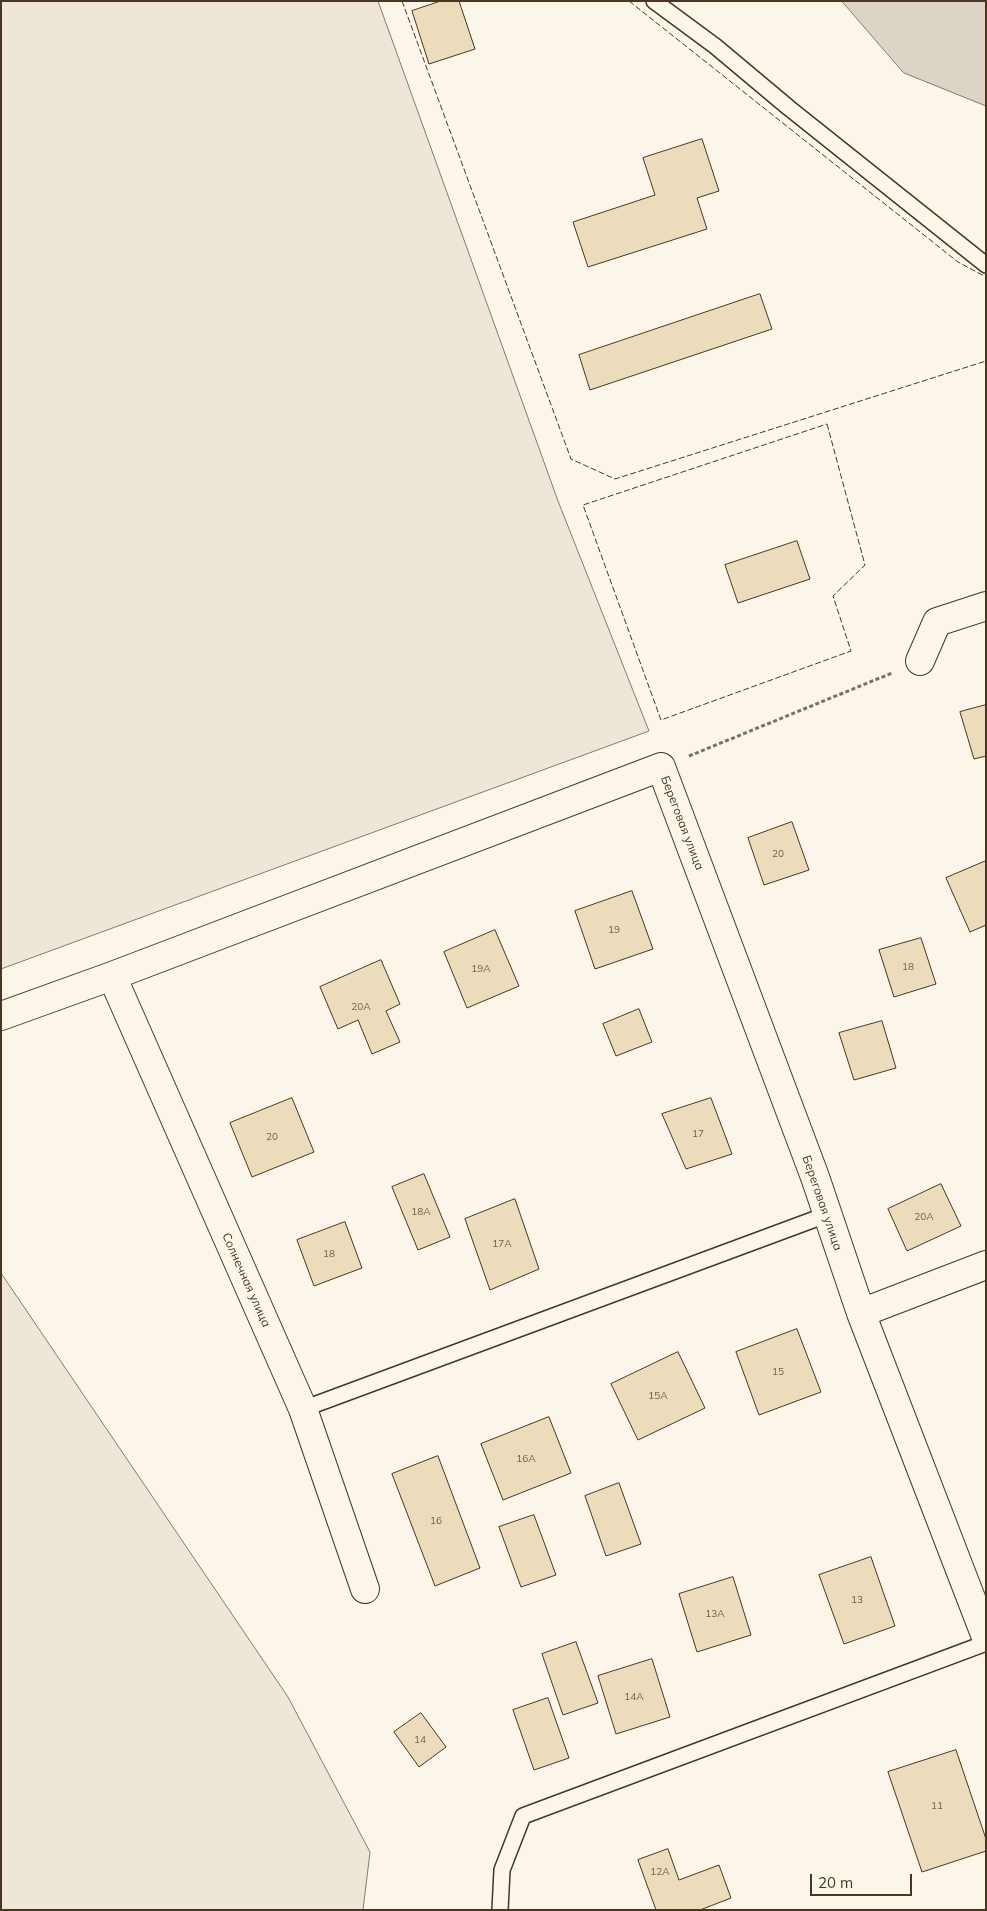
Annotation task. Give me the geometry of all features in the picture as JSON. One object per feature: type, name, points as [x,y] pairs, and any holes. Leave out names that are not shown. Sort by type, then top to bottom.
[{"type":"street","points":[[920,661],[937,622],[986,606]]},
{"type":"street","points":[[1,1016],[112,976],[661,767]]},
{"type":"street","name":"Береговая улица","points":[[661,767],[815,1177],[826,1215],[861,1313],[986,1638]]},
{"type":"street","name":"Солнечная улица","points":[[112,976],[303,1409],[365,1589]]},
{"type":"street","points":[[861,1313],[986,1265]]},
{"type":"lane","points":[[654,1],[715,46],[789,108],[986,265]]},
{"type":"lane","points":[[303,1409],[826,1215]]},
{"type":"lane","points":[[500,1910],[502,1870],[523,1816],[986,1644]]},
{"type":"path","points":[[661,767],[920,661]]},
{"type":"shaded area","points":[[1,1],[378,1],[558,501],[649,731],[1,969]]},
{"type":"shaded area","points":[[842,1],[986,1],[986,106],[904,73]]},
{"type":"shaded area","points":[[1,1273],[288,1697],[370,1852],[363,1910],[1,1910]]},
{"type":"building","points":[[441,1],[459,1],[475,49],[429,64],[412,11]]},
{"type":"building","points":[[702,139],[719,191],[697,198],[707,229],[588,267],[573,222],[655,195],[643,158]]},
{"type":"building","points":[[760,294],[772,329],[590,390],[579,355]]},
{"type":"building","points":[[797,541],[810,579],[738,603],[725,565]]},
{"type":"building","points":[[986,705],[986,756],[974,759],[960,712]]},
{"type":"building","points":[[792,822],[809,870],[764,885],[748,838]]},
{"type":"building","points":[[986,861],[986,925],[970,932],[946,878]]},
{"type":"building","points":[[632,891],[653,949],[595,969],[575,911]]},
{"type":"building","points":[[495,930],[519,986],[467,1008],[444,952]]},
{"type":"building","points":[[921,938],[936,984],[894,997],[879,950]]},
{"type":"building","points":[[381,960],[400,1004],[386,1011],[400,1042],[372,1054],[358,1020],[338,1029],[320,987]]},
{"type":"building","points":[[639,1009],[652,1042],[616,1056],[603,1024]]},
{"type":"building","points":[[882,1021],[896,1068],[854,1080],[839,1033]]},
{"type":"building","points":[[292,1098],[314,1152],[252,1177],[230,1123]]},
{"type":"building","points":[[711,1098],[732,1154],[686,1169],[662,1114]]},
{"type":"building","points":[[424,1174],[450,1237],[418,1250],[392,1187]]},
{"type":"building","points":[[941,1184],[961,1226],[907,1251],[888,1209]]},
{"type":"building","points":[[515,1199],[539,1269],[490,1290],[465,1219]]},
{"type":"building","points":[[345,1222],[362,1268],[314,1286],[297,1240]]},
{"type":"building","points":[[797,1329],[821,1392],[759,1415],[736,1352]]},
{"type":"building","points":[[678,1352],[705,1408],[638,1440],[611,1384]]},
{"type":"building","points":[[549,1417],[571,1473],[503,1500],[481,1444]]},
{"type":"building","points":[[438,1456],[480,1568],[435,1586],[392,1474]]},
{"type":"building","points":[[619,1483],[641,1544],[606,1556],[585,1496]]},
{"type":"building","points":[[534,1515],[556,1575],[521,1587],[499,1527]]},
{"type":"building","points":[[871,1557],[895,1626],[844,1644],[819,1575]]},
{"type":"building","points":[[733,1577],[751,1635],[697,1652],[679,1594]]},
{"type":"building","points":[[576,1642],[598,1703],[563,1715],[542,1654]]},
{"type":"building","points":[[652,1659],[670,1717],[616,1734],[598,1676]]},
{"type":"building","points":[[548,1698],[569,1758],[534,1770],[513,1710]]},
{"type":"building","points":[[421,1713],[446,1747],[419,1767],[394,1732]]},
{"type":"building","points":[[956,1750],[986,1839],[986,1851],[922,1872],[888,1772]]},
{"type":"building","points":[[668,1849],[679,1880],[719,1865],[731,1898],[700,1910],[656,1910],[638,1860]]},
{"type":"fence","points":[[402,1],[571,459],[615,479],[986,361]]},
{"type":"fence","points":[[629,1],[958,262],[986,277]]},
{"type":"fence","points":[[827,424],[865,565],[833,596],[851,651],[661,720],[583,505],[827,424]]}]
